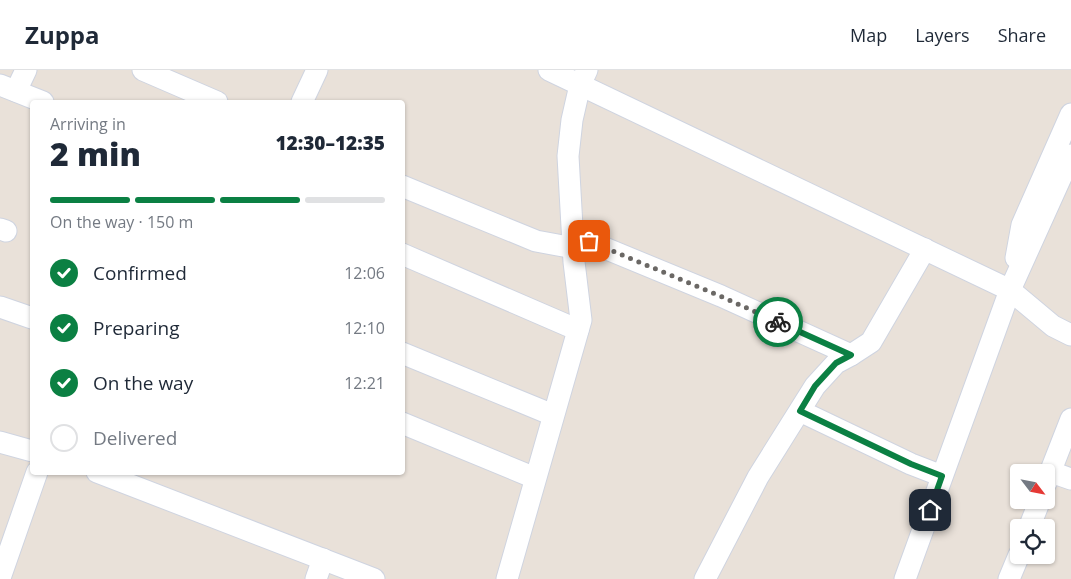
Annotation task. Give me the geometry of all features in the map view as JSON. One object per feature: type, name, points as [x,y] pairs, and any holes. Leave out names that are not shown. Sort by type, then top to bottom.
[{"type":"street","points":[[26,70],[8,88],[38,100]]},
{"type":"street","points":[[143,70],[212,100]]},
{"type":"street","points":[[303,100],[317,70]]},
{"type":"street","points":[[548,70],[583,78],[1010,290],[1053,326],[1071,336]]},
{"type":"street","points":[[507,579],[581,320],[573,241],[568,156],[572,120],[583,78]]},
{"type":"street","points":[[1010,290],[1022,225],[1071,114]]},
{"type":"street","points":[[905,579],[1010,290],[1071,155]]},
{"type":"street","points":[[405,187],[536,241],[573,241],[720,296],[851,355]]},
{"type":"street","points":[[705,579],[758,477],[815,386],[836,363],[872,342],[925,249]]},
{"type":"street","points":[[405,255],[578,330]]},
{"type":"street","points":[[0,307],[30,317]]},
{"type":"street","points":[[405,353],[553,415]]},
{"type":"street","points":[[800,411],[911,464],[942,476]]},
{"type":"street","points":[[1053,464],[1071,419]]},
{"type":"street","points":[[405,424],[535,478]]},
{"type":"street","points":[[0,442],[30,450]]},
{"type":"street","points":[[0,578],[36,475]]},
{"type":"street","points":[[114,475],[137,479],[319,569],[374,579]]},
{"type":"street","points":[[1055,478],[1071,479]]},
{"type":"street","points":[[1010,579],[1016,564]]},
{"type":"way so far","points":[[589,241],[778,322]]},
{"type":"route","points":[[778,322],[851,355],[836,363],[815,386],[800,411],[911,464],[942,476],[930,510]]}]
